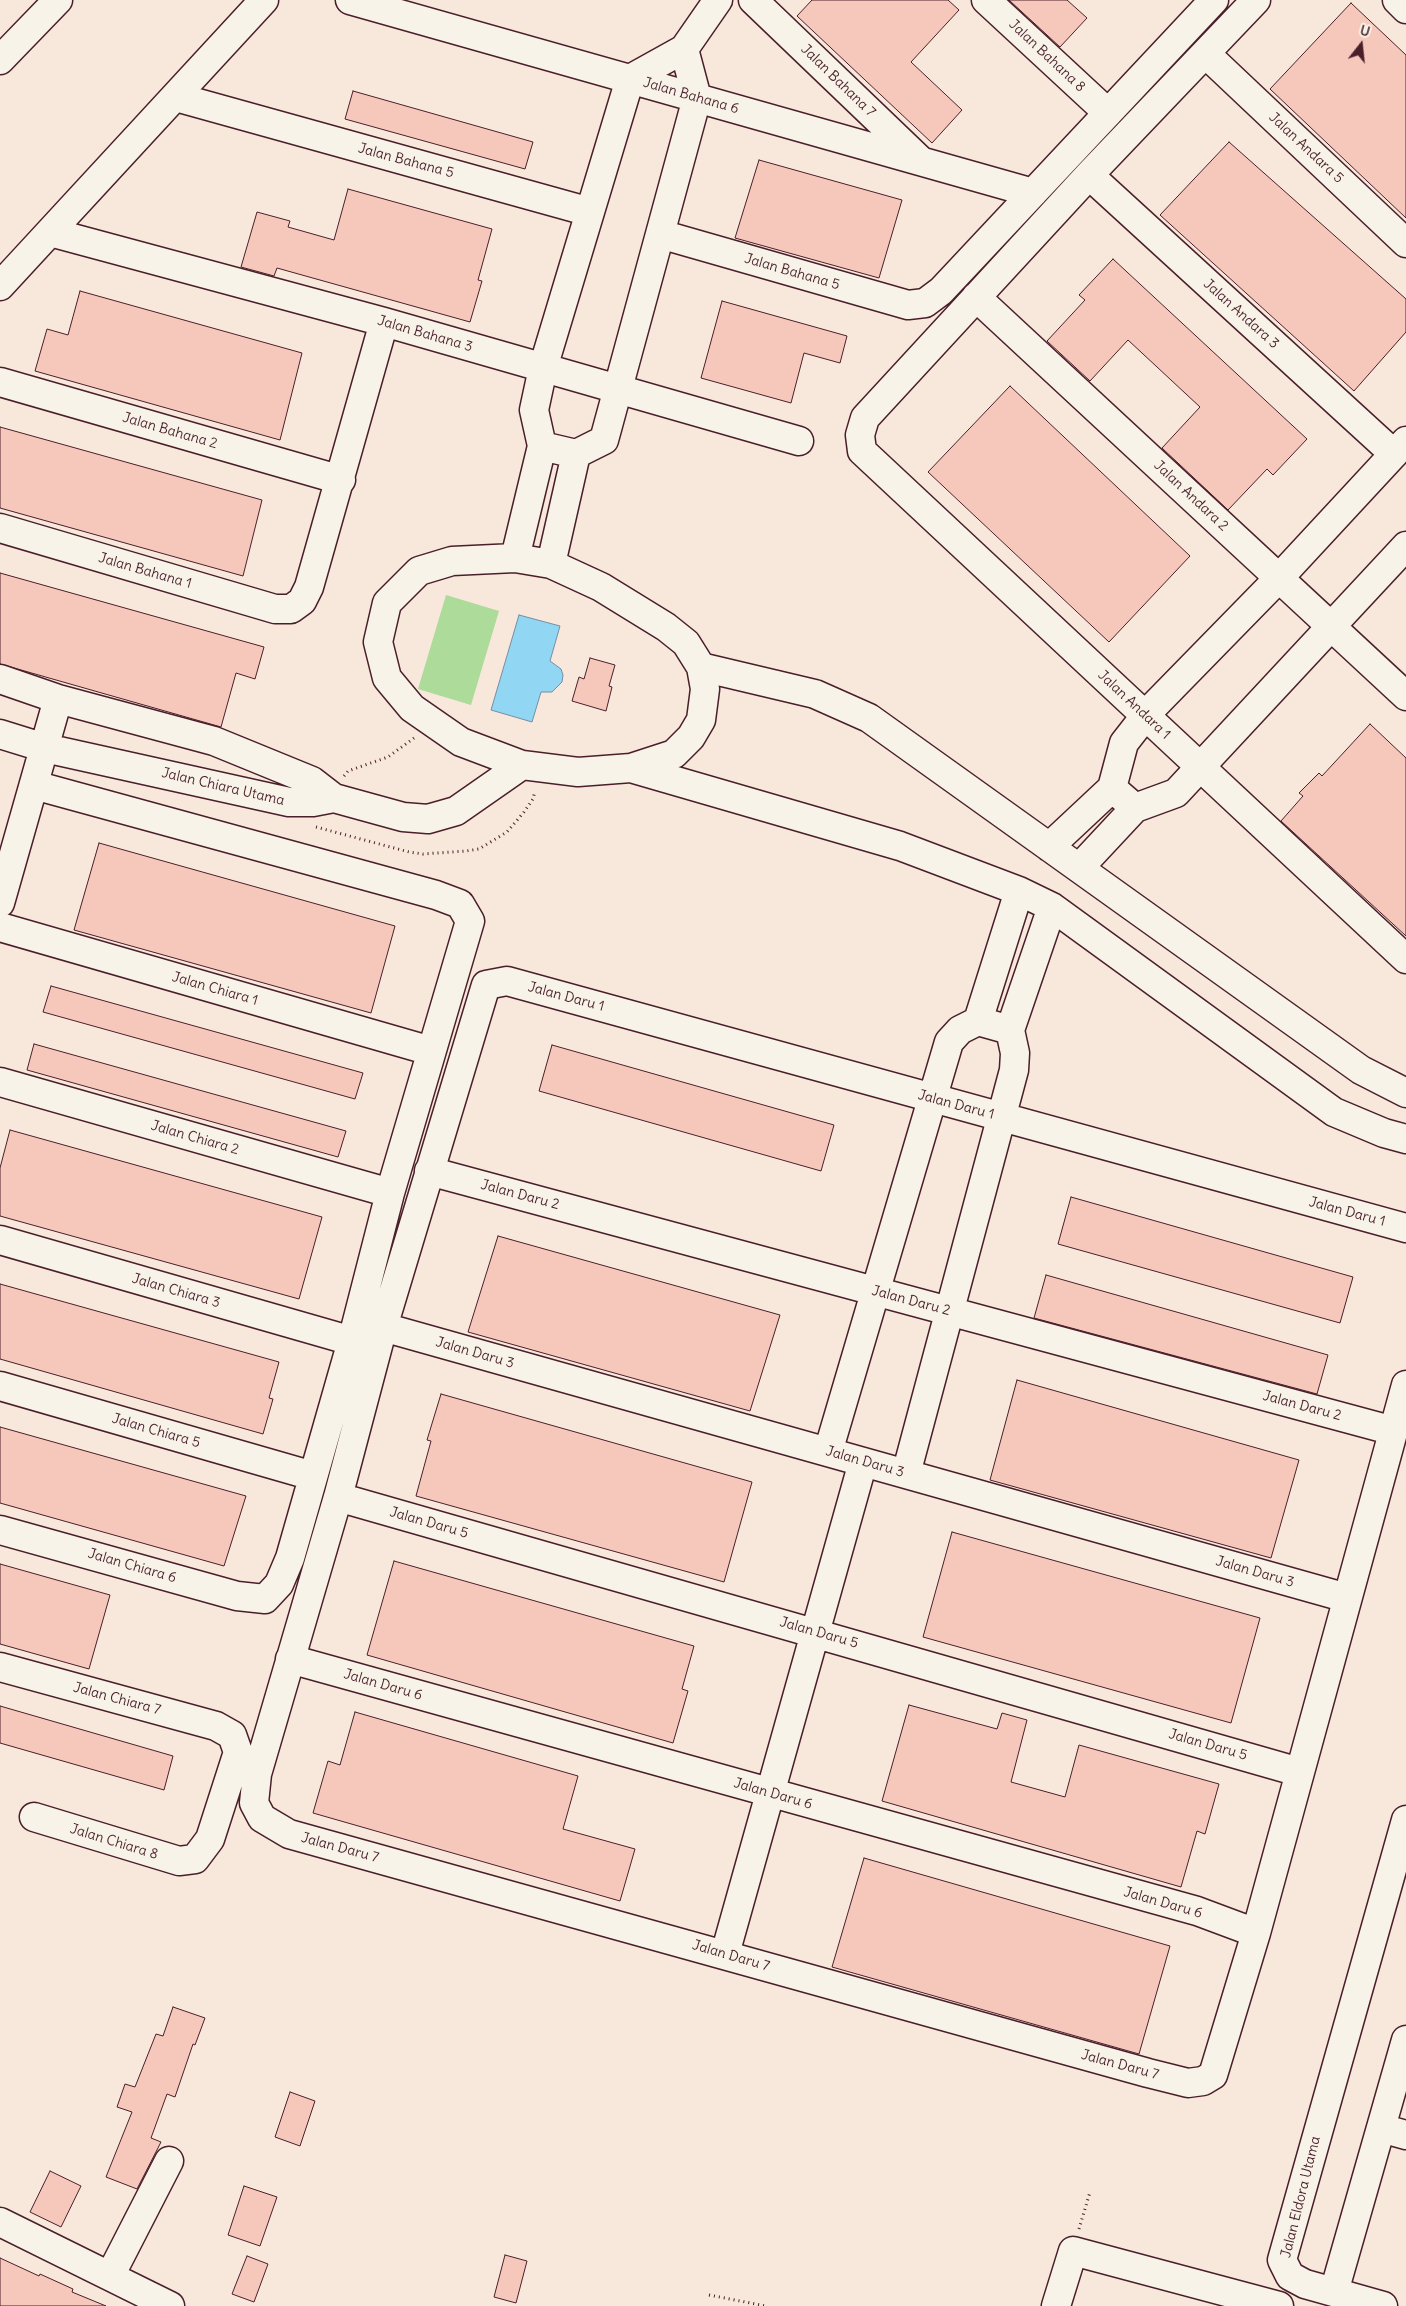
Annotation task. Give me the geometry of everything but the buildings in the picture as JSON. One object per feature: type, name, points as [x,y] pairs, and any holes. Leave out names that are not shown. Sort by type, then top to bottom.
[{"type":"street","points":[[0,60],[58,0]]},
{"type":"street","points":[[0,286],[264,0]]},
{"type":"street","name":"Jalan Bahana 6","points":[[350,0],[1033,193]]},
{"type":"street","points":[[515,558],[542,446],[534,410],[544,368],[630,79],[684,49],[718,0]]},
{"type":"street","name":"Jalan Bahana 7","points":[[753,0],[922,162]]},
{"type":"street","name":"Jalan Bahana 8","points":[[986,0],[1108,113]]},
{"type":"street","points":[[976,297],[1256,0]]},
{"type":"street","points":[[1397,0],[1406,9]]},
{"type":"street","points":[[1033,193],[1108,113],[1199,6]]},
{"type":"street","points":[[542,446],[576,454],[604,440],[697,98],[684,49]]},
{"type":"street","name":"Jalan Andara 5","points":[[1206,54],[1406,242]]},
{"type":"street","name":"Jalan Bahana 5","points":[[176,97],[590,212]]},
{"type":"street","name":"Jalan Andara 3","points":[[1089,175],[1400,447]]},
{"type":"street","name":"Jalan Bahana 5","points":[[660,234],[908,305],[926,303],[941,291],[1033,193]]},
{"type":"street","name":"Jalan Bahana 3","points":[[50,232],[384,322],[799,441]]},
{"type":"street","name":"Jalan Andara 1","points":[[976,297],[864,418],[860,435],[862,451],[1406,959]]},
{"type":"street","name":"Jalan Andara 2","points":[[976,297],[1406,696]]},
{"type":"street","points":[[341,480],[384,322]]},
{"type":"street","name":"Jalan Bahana 2","points":[[0,382],[341,480]]},
{"type":"street","points":[[1049,847],[1112,788],[1124,743],[1146,716],[1279,578],[1400,447]]},
{"type":"street","points":[[550,564],[576,454]]},
{"type":"street","name":"Jalan Bahana 1","points":[[0,528],[275,609],[291,608],[302,600],[309,587],[341,480]]},
{"type":"street","points":[[1080,868],[1135,808],[1176,792],[1406,546]]},
{"type":"street","points":[[515,558],[550,564],[601,587],[666,627],[686,643],[701,667],[706,689],[701,720],[691,737],[674,754],[631,768],[578,772],[522,765],[461,742],[412,708],[387,678],[378,642],[388,603],[419,571],[452,561],[515,558]]},
{"type":"street","points":[[701,667],[815,694],[869,718],[1361,1070],[1406,1093]]},
{"type":"street","points":[[0,679],[58,699],[214,741],[312,781],[334,798],[403,816],[428,819],[456,811],[522,765]]},
{"type":"street","points":[[0,903],[58,699]]},
{"type":"street","name":"Jalan Chiara Utama","points":[[0,734],[45,748],[233,788],[289,802],[313,802],[334,798]]},
{"type":"street","points":[[233,788],[246,780],[249,772],[247,754]]},
{"type":"street","points":[[631,768],[900,846],[1019,891],[1052,907],[1334,1112],[1384,1133],[1406,1139]]},
{"type":"street","points":[[34,785],[460,904],[470,922],[390,1193],[352,1341],[313,1476]]},
{"type":"street","points":[[1112,788],[1135,808]]},
{"type":"street","points":[[828,1452],[949,1042],[960,1030],[978,1020],[1019,891]]},
{"type":"street","points":[[906,1474],[1014,1070],[1015,1053],[1010,1030],[1052,907]]},
{"type":"street","name":"Jalan Chiara 1","points":[[0,927],[431,1051]]},
{"type":"street","name":"Jalan Daru 1","points":[[429,1171],[486,985],[507,981],[1406,1228]]},
{"type":"street","points":[[978,1020],[1010,1030]]},
{"type":"street","name":"Jalan Chiara 2","points":[[0,1082],[390,1193]]},
{"type":"street","points":[[290,1659],[338,1497],[383,1327],[429,1171]]},
{"type":"street","name":"Jalan Daru 2","points":[[429,1171],[1394,1430]]},
{"type":"street","name":"Jalan Chiara 3","points":[[0,1240],[352,1341]]},
{"type":"street","name":"Jalan Daru 3","points":[[383,1327],[1347,1598]]},
{"type":"street","points":[[1256,1933],[1406,1385]]},
{"type":"street","name":"Jalan Chiara 5","points":[[0,1386],[313,1476]]},
{"type":"street","points":[[724,1954],[863,1462]]},
{"type":"street","name":"Jalan Chiara 6","points":[[0,1530],[237,1596],[265,1599],[279,1584],[290,1558],[313,1476]]},
{"type":"street","name":"Jalan Daru 5","points":[[338,1497],[1299,1772]]},
{"type":"street","name":"Jalan Daru 6","points":[[290,1659],[1197,1912],[1256,1933]]},
{"type":"street","name":"Jalan Daru 7","points":[[290,1659],[258,1774],[254,1803],[262,1818],[289,1834],[1148,2074],[1188,2083],[1202,2081],[1213,2075],[1256,1933]]},
{"type":"street","name":"Jalan Chiara 7","points":[[0,1668],[216,1726],[232,1735],[238,1752],[210,1839],[195,1859]]},
{"type":"street","name":"Jalan Chiara 8","points":[[34,1818],[179,1861],[195,1859]]},
{"type":"street","name":"Jalan Eldora Utama","points":[[1384,2306],[1304,2284],[1290,2276],[1282,2260],[1406,1820]]},
{"type":"street","points":[[1334,2292],[1393,2131],[1406,2040]]},
{"type":"street","points":[[110,2276],[169,2161]]},
{"type":"street","points":[[0,2222],[170,2306]]},
{"type":"street","points":[[1056,2306],[1073,2251],[1279,2306]]},
{"type":"path","points":[[334,798],[343,777],[348,771],[388,757],[436,724]]},
{"type":"path","points":[[1073,2251],[1090,2192]]},
{"type":"path","points":[[709,2295],[766,2306]]},
{"type":"green space","points":[[446,595],[499,611],[471,705],[418,689]]},
{"type":"water","points":[[519,615],[560,626],[550,661],[561,669],[563,675],[562,682],[552,692],[541,692],[532,722],[491,710]]}]
